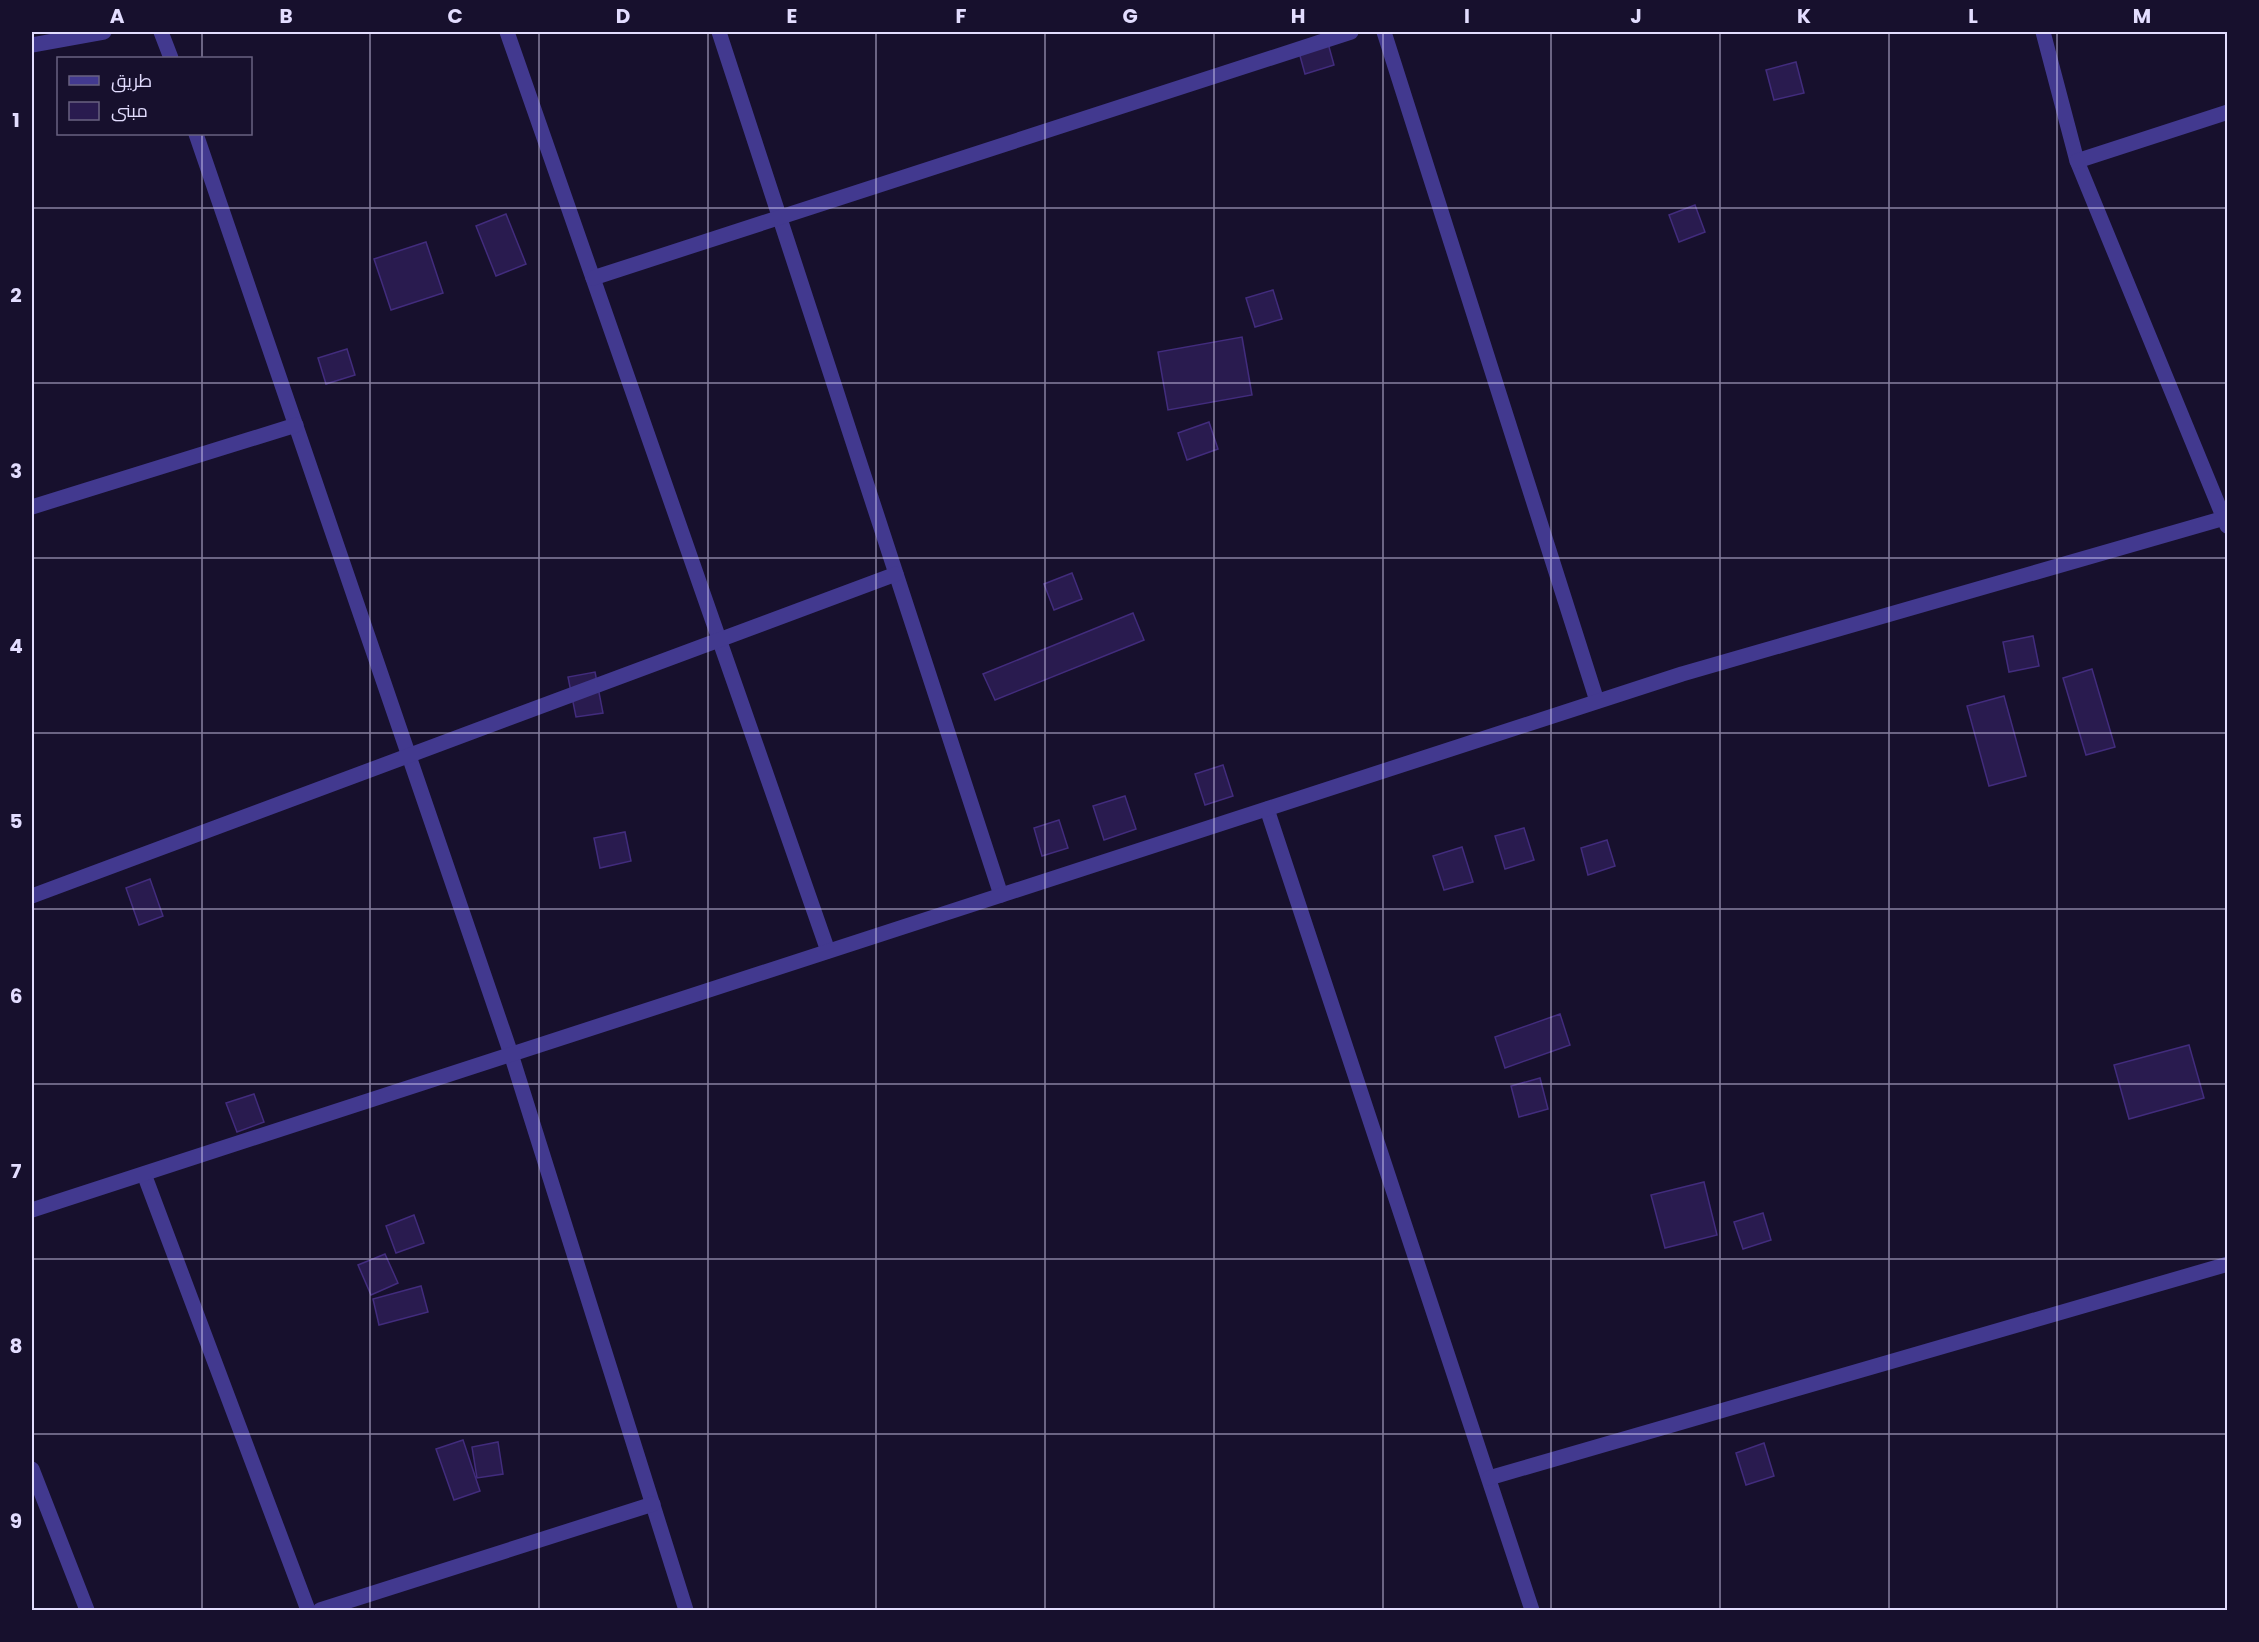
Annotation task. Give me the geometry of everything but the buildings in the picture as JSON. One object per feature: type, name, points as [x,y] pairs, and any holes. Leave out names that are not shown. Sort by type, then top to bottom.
[{"type":"street","points":[[32,45],[104,32]]},
{"type":"street","points":[[161,32],[171,57]]},
{"type":"street","points":[[507,32],[828,951]]},
{"type":"street","points":[[719,32],[1001,895]]},
{"type":"street","points":[[593,278],[1351,32]]},
{"type":"street","points":[[1384,32],[1597,701]]},
{"type":"street","points":[[32,1210],[1682,674],[2226,521],[2077,161],[2043,32]]},
{"type":"street","points":[[2077,161],[2228,112]]},
{"type":"street","points":[[196,135],[511,1054],[686,1611]]},
{"type":"street","points":[[32,507],[296,425]]},
{"type":"street","points":[[32,896],[896,574]]},
{"type":"street","points":[[1267,808],[1532,1611]]},
{"type":"street","points":[[144,1174],[308,1611]]},
{"type":"street","points":[[1489,1478],[2228,1264]]},
{"type":"street","points":[[32,1469],[87,1611]]},
{"type":"street","points":[[320,1611],[653,1504]]}]
